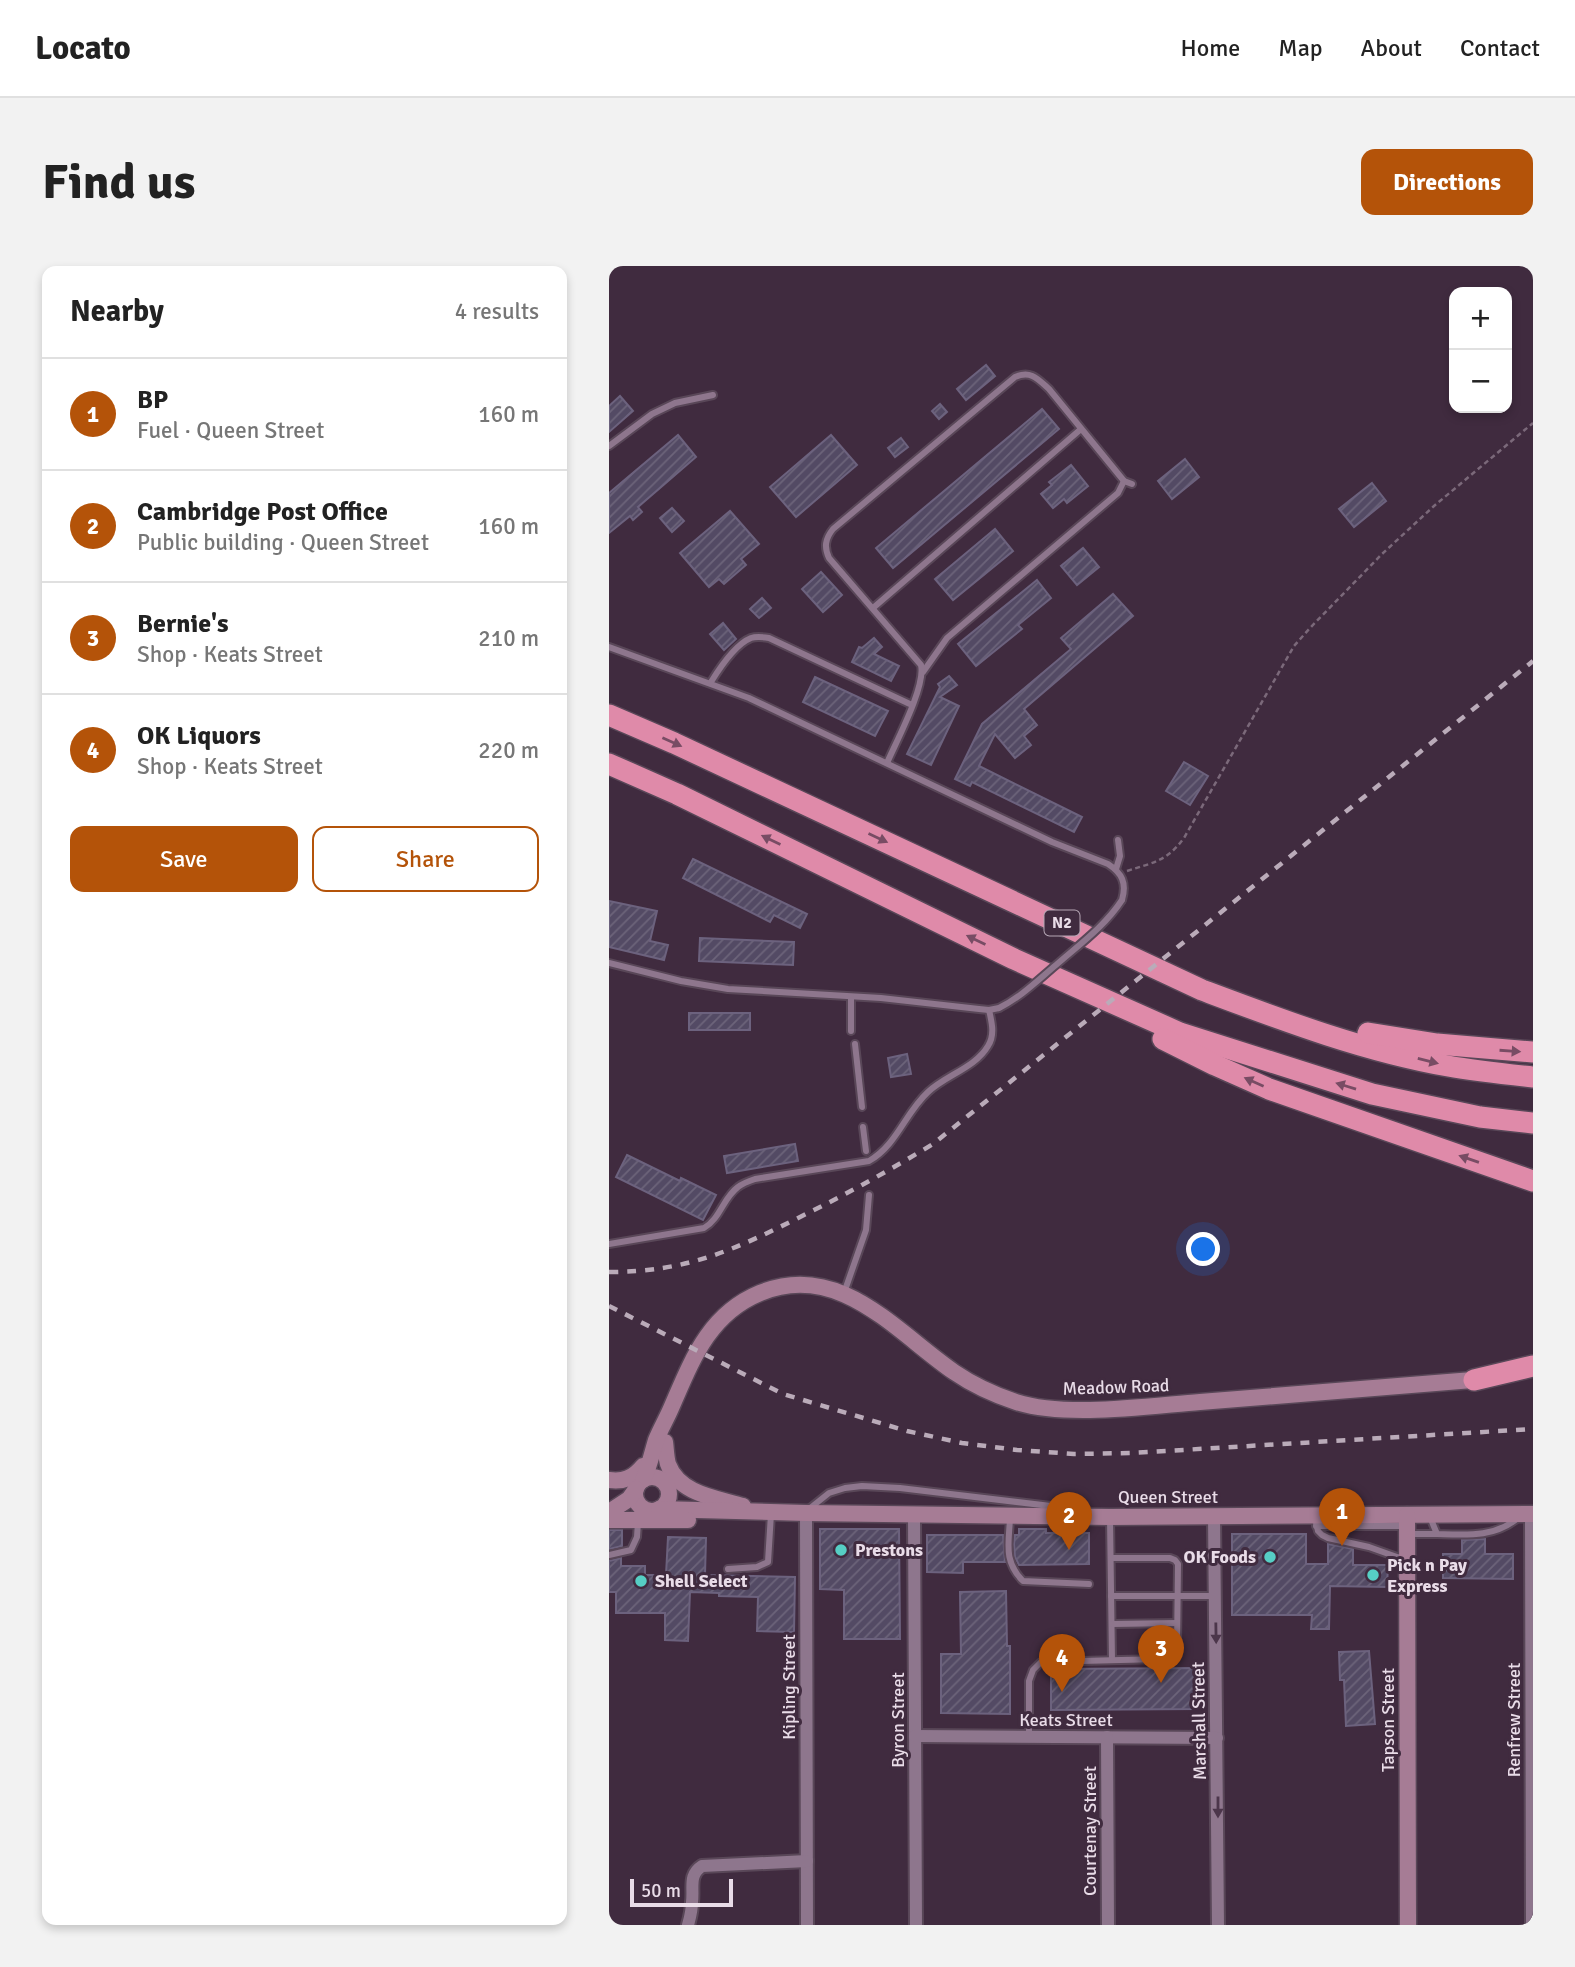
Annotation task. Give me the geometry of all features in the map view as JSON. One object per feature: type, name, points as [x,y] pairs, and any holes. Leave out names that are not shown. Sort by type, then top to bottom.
[{"type":"highway","name":"N2","points":[[609,715],[1048,916],[1202,990],[1356,1044],[1447,1066],[1533,1077]]},
{"type":"highway","points":[[609,764],[677,794],[1014,959],[1180,1033],[1372,1094],[1480,1117],[1533,1124]]},
{"type":"highway","points":[[1048,916],[1199,981],[1297,1015],[1403,1040],[1533,1052]]},
{"type":"highway","points":[[1014,959],[1157,1036],[1269,1088],[1533,1181]]},
{"type":"highway","points":[[1474,1380],[1533,1366]]},
{"type":"main road","name":"Meadow Road","points":[[659,1445],[661,1470],[668,1496],[664,1506],[638,1500],[670,1409],[703,1341],[717,1322],[736,1306],[761,1293],[787,1286],[808,1285],[844,1293],[881,1316],[957,1374],[990,1392],[1020,1403],[1052,1409],[1149,1406],[1533,1376]]},
{"type":"main road","points":[[609,1480],[629,1479],[659,1445],[672,1472],[683,1485],[767,1512]]},
{"type":"main road","points":[[609,1512],[638,1500],[654,1478],[664,1483]]},
{"type":"main road","name":"Queen Street","points":[[664,1483],[677,1496],[689,1500],[767,1512]]},
{"type":"main road","points":[[609,1486],[627,1488],[638,1500],[733,1520],[767,1512]]},
{"type":"main road","name":"Queen Street","points":[[609,1520],[638,1500],[767,1512],[1215,1516],[1407,1525],[1430,1515],[1529,1514]]},
{"type":"main road","name":"Tapson Street","points":[[1407,1525],[1408,1925]]},
{"type":"street","name":"Kipling Street","points":[[807,1513],[807,1925]]},
{"type":"street","name":"Renfrew Street","points":[[1529,1514],[1532,1925]]},
{"type":"street","name":"Byron Street","points":[[914,1515],[916,1925]]},
{"type":"street","name":"Marshall Street","points":[[1215,1516],[1218,1925]]},
{"type":"street","name":"Keats Street","points":[[915,1736],[1217,1738]]},
{"type":"street","name":"Courtenay Street","points":[[1107,1737],[1108,1925]]},
{"type":"street","points":[[688,1925],[693,1900],[693,1875],[702,1866],[807,1861]]},
{"type":"lane","points":[[923,672],[917,659],[829,558],[826,543],[833,529],[1015,377],[1023,374],[1037,377],[1124,481],[1132,484]]},
{"type":"lane","points":[[609,446],[652,414],[675,403],[713,394]]},
{"type":"lane","points":[[873,608],[1081,429]]},
{"type":"lane","points":[[887,762],[920,687],[923,672],[947,638],[1118,493],[1124,481]]},
{"type":"lane","points":[[711,682],[743,643],[758,637],[769,638],[912,705]]},
{"type":"lane","points":[[609,647],[750,698],[1052,842],[1119,871]]},
{"type":"lane","points":[[609,963],[681,981],[728,989],[881,998],[989,1010],[999,1008],[1018,997],[1113,914],[1125,890],[1119,871],[1118,840]]},
{"type":"lane","points":[[851,997],[851,1031]]},
{"type":"lane","points":[[609,1244],[703,1228],[711,1224],[731,1193],[755,1180],[869,1161],[879,1156],[925,1095],[985,1051],[992,1035],[989,1010]]},
{"type":"lane","points":[[855,1044],[862,1107]]},
{"type":"lane","points":[[863,1127],[866,1151]]},
{"type":"lane","points":[[844,1293],[866,1230],[869,1195]]},
{"type":"lane","points":[[807,1513],[817,1501],[829,1493],[862,1486],[1066,1507],[1094,1511],[1110,1517],[1112,1660]]},
{"type":"lane","points":[[609,1555],[631,1550],[637,1537],[638,1500]]},
{"type":"lane","points":[[728,1569],[757,1567],[768,1562],[767,1512]]},
{"type":"lane","points":[[1407,1525],[1437,1534],[1467,1535],[1491,1532],[1529,1514]]},
{"type":"lane","points":[[1430,1515],[1437,1534]]},
{"type":"lane","points":[[1010,1516],[1009,1561],[1023,1581],[1089,1584]]},
{"type":"lane","points":[[1315,1521],[1321,1535],[1328,1538],[1407,1558]]},
{"type":"lane","points":[[1029,1737],[1029,1681],[1033,1670],[1041,1662],[1172,1658],[1177,1647],[1178,1564],[1170,1558],[1111,1559]]},
{"type":"lane","points":[[1111,1596],[1216,1596]]},
{"type":"lane","points":[[1112,1624],[1177,1623]]},
{"type":"path","points":[[1119,871],[1161,860],[1174,852],[1294,646],[1332,603],[1382,554],[1434,506],[1533,423]]},
{"type":"building","points":[[986,365],[995,376],[966,400],[957,389]]},
{"type":"building","points":[[620,396],[633,411],[609,432],[609,406]]},
{"type":"building","points":[[940,404],[947,412],[939,419],[932,411]]},
{"type":"building","points":[[1042,409],[1059,429],[893,568],[876,548]]},
{"type":"building","points":[[678,435],[696,457],[638,507],[642,512],[633,520],[630,516],[609,533],[609,493]]},
{"type":"building","points":[[831,435],[857,465],[796,517],[770,487]]},
{"type":"building","points":[[901,438],[908,447],[895,457],[888,448]]},
{"type":"building","points":[[1185,459],[1199,477],[1172,499],[1158,481]]},
{"type":"building","points":[[1071,465],[1088,486],[1067,503],[1064,499],[1053,508],[1041,494],[1052,485],[1049,482]]},
{"type":"building","points":[[1372,483],[1386,501],[1354,527],[1339,509]]},
{"type":"building","points":[[672,508],[684,521],[672,532],[660,518]]},
{"type":"building","points":[[730,511],[759,544],[741,559],[746,565],[724,584],[719,579],[709,587],[680,553]]},
{"type":"building","points":[[995,529],[1013,551],[953,600],[935,579]]},
{"type":"building","points":[[1083,548],[1099,567],[1077,585],[1061,566]]},
{"type":"building","points":[[821,572],[842,595],[823,612],[802,589]]},
{"type":"building","points":[[1037,580],[1051,598],[1018,625],[1022,629],[976,666],[958,644]]},
{"type":"building","points":[[1113,594],[1133,616],[1024,709],[1037,725],[1024,736],[1031,745],[1015,758],[995,734],[979,766],[1082,817],[1074,832],[972,782],[970,786],[955,779],[982,724],[1071,649],[1061,638]]},
{"type":"building","points":[[762,598],[771,608],[759,618],[750,609]]},
{"type":"building","points":[[723,623],[736,639],[724,650],[710,634]]},
{"type":"building","points":[[874,638],[882,647],[874,654],[899,666],[891,681],[852,662],[859,647],[862,648]]},
{"type":"building","points":[[949,676],[957,685],[940,697],[959,706],[931,765],[907,754],[940,687],[938,684]]},
{"type":"building","points":[[815,677],[888,711],[875,736],[803,702]]},
{"type":"building","points":[[1184,762],[1208,776],[1190,805],[1166,791]]},
{"type":"building","points":[[693,859],[807,914],[800,928],[774,915],[770,922],[683,878]]},
{"type":"building","points":[[609,901],[657,911],[650,941],[668,945],[664,960],[609,947]]},
{"type":"building","points":[[700,938],[794,942],[793,965],[699,961]]},
{"type":"building","points":[[689,1013],[750,1013],[750,1030],[689,1030]]},
{"type":"building","points":[[907,1054],[911,1074],[891,1077],[888,1058]]},
{"type":"building","points":[[795,1144],[798,1161],[727,1173],[724,1156]]},
{"type":"building","points":[[627,1155],[716,1195],[703,1220],[616,1177]]},
{"type":"building","points":[[820,1529],[899,1529],[900,1639],[844,1639],[844,1590],[820,1589]]},
{"type":"building","points":[[1019,1529],[1046,1529],[1046,1533],[1089,1533],[1089,1564],[1019,1565],[1014,1544]]},
{"type":"building","points":[[609,1530],[622,1530],[622,1546],[609,1549]]},
{"type":"building","points":[[1232,1534],[1306,1534],[1306,1564],[1328,1564],[1328,1544],[1353,1549],[1353,1565],[1388,1565],[1387,1587],[1330,1586],[1329,1629],[1311,1629],[1312,1615],[1232,1615]]},
{"type":"building","points":[[927,1535],[1003,1535],[1005,1562],[963,1562],[963,1573],[927,1572]]},
{"type":"building","points":[[668,1537],[706,1538],[705,1575],[795,1577],[794,1632],[757,1631],[758,1597],[690,1592],[688,1641],[665,1640],[665,1613],[616,1613],[616,1592],[609,1592],[609,1561],[621,1558],[621,1566],[645,1566],[645,1575],[666,1575]]},
{"type":"building","points":[[1485,1539],[1485,1554],[1513,1554],[1513,1579],[1443,1578],[1443,1554],[1462,1554],[1462,1540]]},
{"type":"building","points":[[1006,1591],[1007,1646],[1010,1646],[1010,1714],[941,1713],[941,1654],[961,1654],[960,1592]]},
{"type":"building","points":[[1369,1651],[1375,1724],[1346,1726],[1344,1680],[1340,1680],[1339,1652]]},
{"type":"building","points":[[1198,1668],[1198,1709],[1051,1710],[1051,1669]]},
{"type":"railway","points":[[609,1272],[663,1268],[732,1249],[835,1199],[933,1144],[1533,661]]},
{"type":"railway","points":[[609,1306],[783,1394],[907,1431],[962,1443],[1074,1454],[1132,1453],[1533,1429]]},
{"type":"place","name":"BP","points":[[1342,1546]]},
{"type":"place","name":"Prestons","points":[[841,1550]]},
{"type":"place","name":"Cambridge Post Office","points":[[1069,1550]]},
{"type":"place","name":"OK Foods","points":[[1270,1557]]},
{"type":"place","name":"Pick n Pay Express","points":[[1373,1575]]},
{"type":"place","name":"Shell Select","points":[[641,1581]]},
{"type":"place","name":"Bernie's","points":[[1161,1683]]},
{"type":"place","name":"OK Liquors","points":[[1062,1692]]}]
